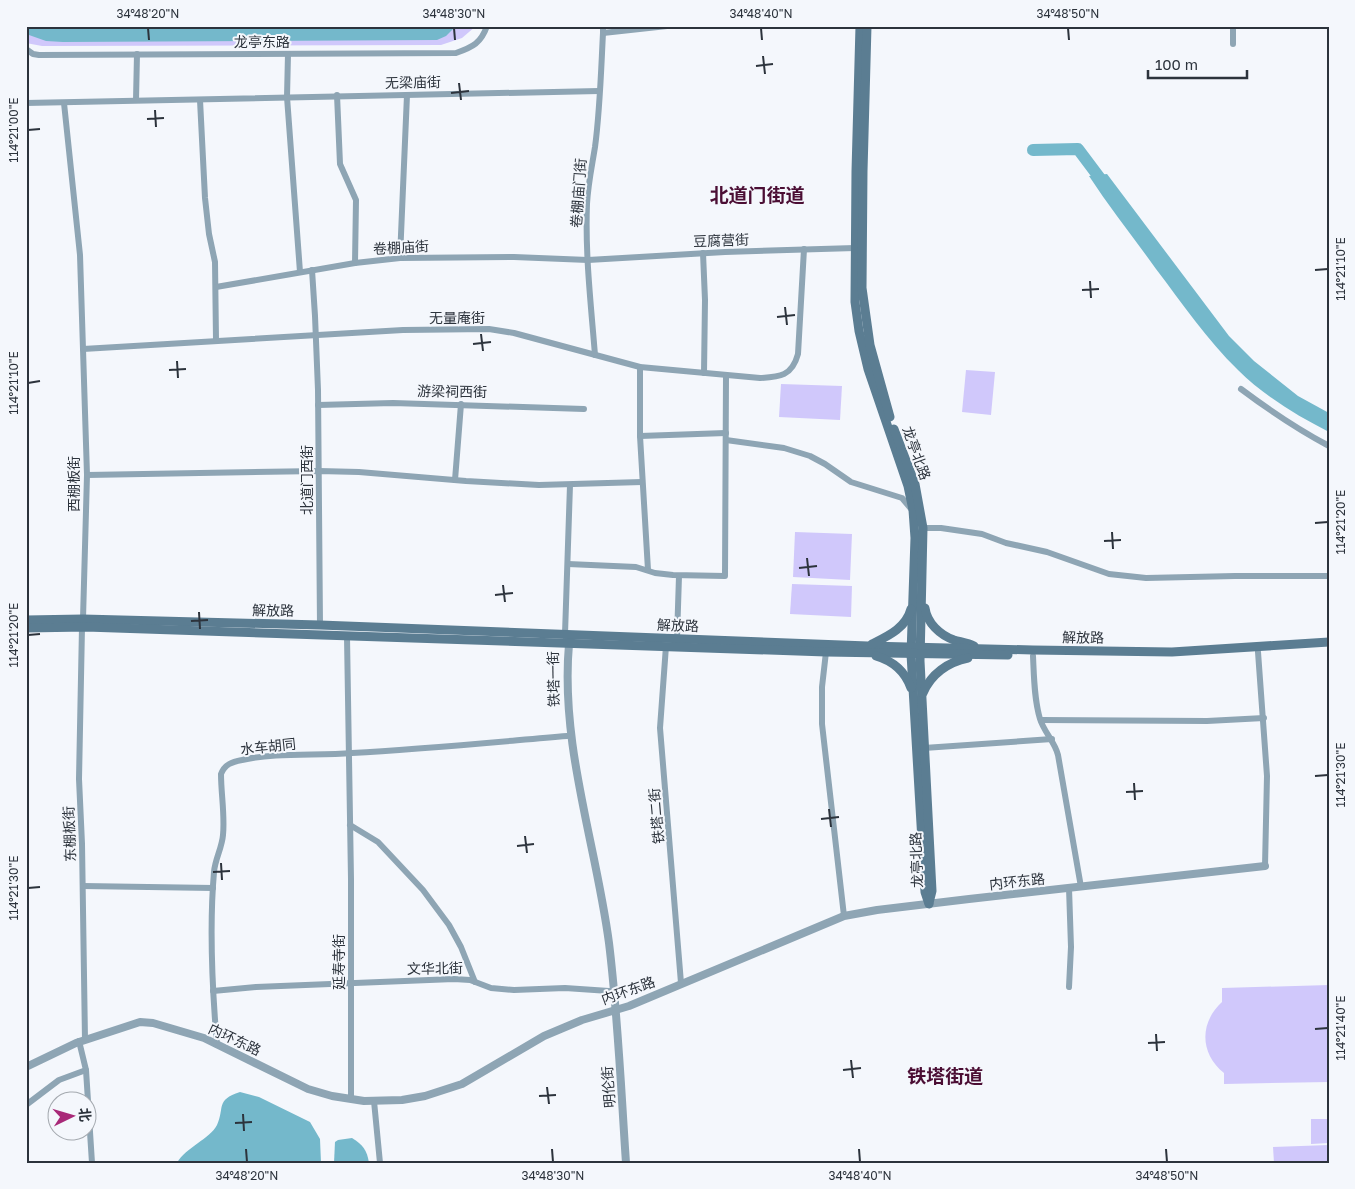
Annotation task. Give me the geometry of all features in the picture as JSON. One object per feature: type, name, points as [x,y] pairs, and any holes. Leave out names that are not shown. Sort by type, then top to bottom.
[{"type":"main road","name":"龙亭北路","points":[[860,26],[855,248],[856,302],[862,346],[868,369],[908,486],[913,510],[918,595]]},
{"type":"main road","name":"龙亭北路","points":[[867,26],[863,171],[863,302],[866,329],[875,367],[890,417],[915,484],[923,528],[916,650],[925,892],[929,904]]},
{"type":"main road","points":[[918,595],[926,614],[937,629],[945,636],[968,643],[979,652],[943,667],[926,684],[918,696],[898,667],[867,649],[900,628],[910,613],[918,595]]},
{"type":"main road","name":"解放路","points":[[26,620],[347,637],[566,640],[677,638],[867,649],[979,652],[1172,652],[1329,642]]},
{"type":"main road","name":"解放路","points":[[26,628],[82,623],[320,624],[666,646],[826,652],[867,649]]},
{"type":"main road","name":"解放路","points":[[979,652],[1033,656],[1172,657],[1329,648]]},
{"type":"main road","name":"龙亭北路","points":[[918,696],[924,748],[932,891],[929,904]]},
{"type":"street","name":"龙亭东路","points":[[26,49],[33,54],[40,55],[456,53],[478,43],[483,38],[487,26]]},
{"type":"street","points":[[603,30],[667,26]]},
{"type":"street","points":[[1233,26],[1233,44]]},
{"type":"street","name":"卷棚庙门街","points":[[595,355],[588,260],[587,205],[599,91],[603,30]]},
{"type":"street","points":[[136,100],[137,54]]},
{"type":"street","points":[[288,54],[287,97],[300,272]]},
{"type":"street","name":"无梁庙街","points":[[26,103],[599,91]]},
{"type":"street","points":[[337,95],[340,164],[356,200],[355,263]]},
{"type":"street","points":[[400,258],[407,95]]},
{"type":"street","points":[[200,100],[205,198],[209,234],[215,262],[216,340]]},
{"type":"street","name":"西棚板街","points":[[64,103],[80,256],[86,475],[82,623]]},
{"type":"street","name":"豆腐营街","points":[[588,260],[703,253],[855,248]]},
{"type":"street","name":"无量庵街","points":[[83,349],[403,330],[489,329],[640,366],[726,376],[778,377],[788,373],[795,365],[798,354],[804,249]]},
{"type":"street","points":[[703,253],[705,300],[704,374]]},
{"type":"street","name":"卷棚庙街","points":[[216,287],[355,263],[400,258],[514,257],[588,260]]},
{"type":"street","name":"北道门西街","points":[[312,270],[318,405],[320,624]]},
{"type":"street","points":[[640,366],[640,436],[648,570]]},
{"type":"street","points":[[568,564],[636,566],[655,573],[679,576],[725,576],[726,376]]},
{"type":"street","points":[[1241,389],[1297,429],[1329,446]]},
{"type":"street","points":[[455,480],[460,404]]},
{"type":"street","name":"游梁祠西街","points":[[318,405],[460,404],[584,409]]},
{"type":"street","points":[[640,436],[726,436],[784,448],[810,456],[852,482],[902,498],[913,510]]},
{"type":"street","points":[[86,475],[319,471],[570,485],[642,482]]},
{"type":"street","points":[[566,640],[570,485]]},
{"type":"street","points":[[923,528],[941,528],[982,534],[1006,543],[1047,552],[1109,574],[1146,578],[1329,576]]},
{"type":"street","points":[[677,638],[679,576]]},
{"type":"street","name":"东棚板街","points":[[82,623],[79,779],[83,886],[82,1040],[86,1070],[92,1163]]},
{"type":"street","name":"延寿寺街","points":[[347,637],[351,1099]]},
{"type":"street","name":"铁塔一街","points":[[566,640],[564,682],[568,736],[604,943],[613,1010]]},
{"type":"street","name":"铁塔一街","points":[[566,640],[571,736],[609,943],[613,1010]]},
{"type":"street","name":"铁塔二街","points":[[666,646],[660,728],[681,984]]},
{"type":"street","points":[[826,652],[822,687],[822,724],[844,916]]},
{"type":"street","points":[[1258,652],[1267,776],[1264,866]]},
{"type":"street","points":[[1033,656],[1040,720],[1052,739],[1058,755],[1081,887]]},
{"type":"street","points":[[1040,720],[1207,721],[1264,718]]},
{"type":"street","name":"水车胡同","points":[[217,1044],[213,991],[213,888],[215,862],[223,838],[222,774],[228,764],[263,757],[349,754],[568,736]]},
{"type":"street","points":[[924,748],[1052,739]]},
{"type":"street","points":[[350,825],[378,842],[423,890],[449,924],[461,947],[475,982]]},
{"type":"street","name":"内环东路","points":[[26,1067],[82,1040],[132,1024],[147,1022],[188,1032],[217,1044],[308,1089],[351,1099],[374,1101],[402,1100],[425,1096],[462,1084],[544,1036],[582,1020],[629,1006],[844,916],[929,904],[1264,866]]},
{"type":"street","points":[[83,886],[213,888]]},
{"type":"street","points":[[1068,888],[1071,947],[1069,987]]},
{"type":"street","name":"文华北街","points":[[213,991],[256,987],[454,979],[475,982],[491,988],[514,990],[565,988],[609,991]]},
{"type":"street","name":"明伦街","points":[[613,1010],[620,1163]]},
{"type":"street","name":"明伦街","points":[[613,1010],[626,1163]]},
{"type":"street","points":[[26,1105],[59,1080],[86,1070]]},
{"type":"street","points":[[374,1101],[380,1163]]},
{"type":"shaded area","points":[[26,26],[476,26],[462,38],[441,45],[42,46],[26,43]]},
{"type":"shaded area","points":[[966,370],[995,372],[991,415],[962,412]]},
{"type":"shaded area","points":[[781,384],[842,386],[840,420],[779,417]]},
{"type":"shaded area","points":[[795,532],[852,534],[850,580],[793,577]]},
{"type":"shaded area","points":[[792,584],[852,586],[851,617],[790,614]]},
{"type":"shaded area","points":[[1329,985],[1329,1082],[1224,1084],[1224,1073],[1210,1057],[1205,1038],[1209,1019],[1222,1002],[1222,988]]},
{"type":"shaded area","points":[[1311,1119],[1329,1119],[1329,1143],[1311,1144]]},
{"type":"shaded area","points":[[1329,1145],[1329,1163],[1274,1163],[1273,1147]]},
{"type":"water","points":[[26,26],[456,26],[446,36],[437,40],[63,42],[46,41],[26,34]]},
{"type":"water","points":[[1107,174],[1229,336],[1254,361],[1298,396],[1329,413],[1329,432],[1269,396],[1248,379],[1216,346],[1156,269],[1089,176]]},
{"type":"water","points":[[240,1092],[259,1097],[310,1122],[320,1139],[321,1163],[177,1163],[186,1152],[214,1130],[224,1101]]},
{"type":"water","points":[[352,1138],[364,1148],[369,1163],[334,1163],[335,1142]]},
{"type":"waterway","points":[[1033,150],[1078,149],[1108,189]]},
{"type":"district","name":"北道门街道","points":[[757,194]]},
{"type":"district","name":"铁塔街道","points":[[945,1075]]}]
